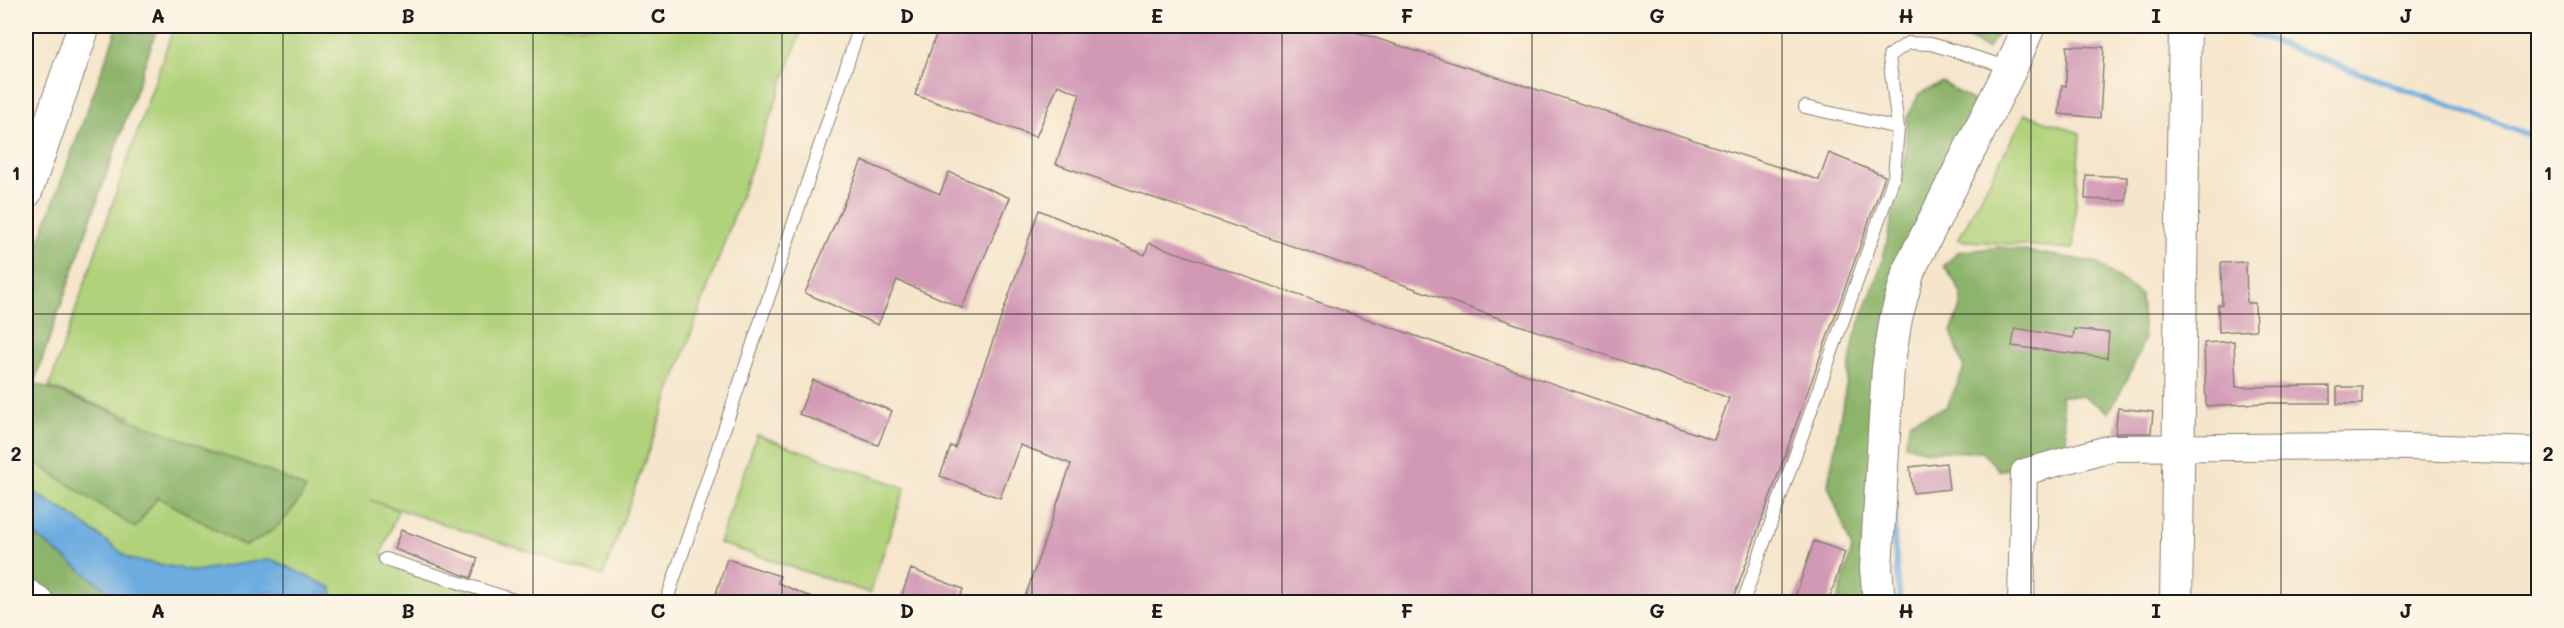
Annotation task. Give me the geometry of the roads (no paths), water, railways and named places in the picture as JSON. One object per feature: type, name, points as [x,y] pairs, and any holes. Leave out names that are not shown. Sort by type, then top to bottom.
[{"type":"street","points":[[26,192],[84,26]]},
{"type":"street","points":[[1880,603],[1876,568],[1877,545],[1888,368],[1896,318],[1909,270],[2011,68],[2029,26]]},
{"type":"street","points":[[2176,603],[2185,26]]},
{"type":"street","points":[[2021,603],[2024,472],[2111,448],[2378,446],[2538,451]]},
{"type":"street","points":[[26,595],[36,603]]},
{"type":"lane","points":[[666,603],[860,26]]},
{"type":"lane","points":[[1743,603],[1894,177],[1898,128],[1889,56],[1908,43],[1931,44],[2011,68]]},
{"type":"lane","points":[[1805,107],[1898,128]]},
{"type":"lane","points":[[384,559],[520,603]]},
{"type":"water","points":[[34,493],[67,512],[130,559],[195,571],[271,559],[332,588],[333,602],[287,602],[274,592],[251,598],[250,602],[123,602],[32,533],[27,523],[26,508]]},
{"type":"waterway","points":[[2231,26],[2538,138]]},
{"type":"waterway","points":[[1895,513],[1894,539],[1900,602]]}]
